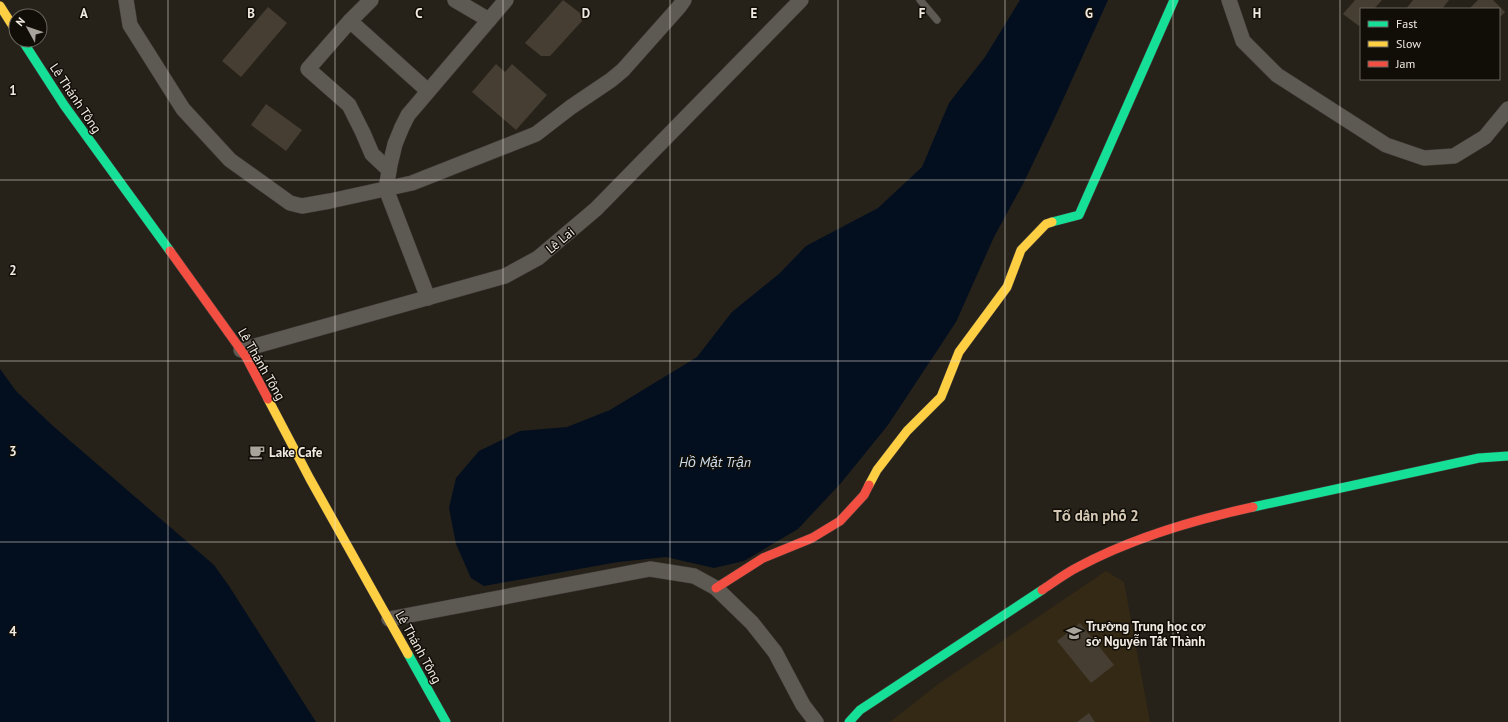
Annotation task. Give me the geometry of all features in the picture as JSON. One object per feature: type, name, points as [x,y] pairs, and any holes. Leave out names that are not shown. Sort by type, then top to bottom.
[{"type":"street","points":[[126,0],[130,25],[183,109],[230,160],[290,203],[302,206],[412,183],[536,134],[623,70],[684,0]]},
{"type":"street","points":[[371,0],[370,3],[350,21],[308,69],[349,105],[372,154],[389,170]]},
{"type":"street","points":[[455,0],[489,20]]},
{"type":"street","points":[[428,298],[386,189],[395,144],[408,115],[506,0]]},
{"type":"street","name":"Lê Lai","points":[[241,350],[505,276],[538,258],[596,209],[801,0]]},
{"type":"street","points":[[716,588],[763,558],[812,538],[840,522],[864,495],[877,470],[907,431],[941,397],[959,352],[1007,287],[1021,250],[1046,224],[1079,215],[1174,0]]},
{"type":"street","points":[[1229,0],[1242,41],[1277,76],[1386,145],[1424,158],[1454,156],[1485,137],[1508,109]]},
{"type":"street","points":[[0,6],[8,18]]},
{"type":"street","points":[[350,21],[428,90]]},
{"type":"street","name":"Lê Thánh Tông","points":[[27,48],[64,105],[241,350],[310,479],[446,722]]},
{"type":"street","points":[[849,722],[860,710],[1077,567],[1130,542],[1221,514],[1479,458],[1508,456]]},
{"type":"street","points":[[389,619],[650,569],[694,576],[716,588],[752,622],[775,652],[803,705],[816,722]]},
{"type":"lane","points":[[920,0],[937,20]]},
{"type":"shaded area","name":"Trường Trung học cơ sở Nguyễn Tất Thành","points":[[1106,571],[1124,582],[1150,722],[890,722],[937,685]]},
{"type":"water","name":"Hồ Mặt Trận","points":[[1020,0],[1108,0],[1056,115],[1024,182],[994,237],[956,322],[888,425],[841,483],[798,529],[744,561],[714,568],[666,557],[618,562],[484,586],[471,578],[456,544],[449,508],[456,478],[479,451],[520,431],[567,427],[610,410],[697,357],[732,312],[780,273],[806,246],[878,208],[922,167],[949,103],[985,57]]},
{"type":"water","points":[[0,369],[16,391],[53,426],[214,565],[316,722],[0,722]]},
{"type":"building","points":[[563,0],[580,13],[582,21],[550,56],[541,56],[525,43]]},
{"type":"building","points":[[1355,0],[1382,0],[1375,8],[1360,8],[1359,26],[1343,14]]},
{"type":"building","points":[[1413,0],[1449,0],[1443,8],[1407,8]]},
{"type":"building","points":[[1478,0],[1493,0],[1505,12],[1500,17],[1500,8],[1470,8]]},
{"type":"building","points":[[268,7],[287,23],[241,77],[222,61]]},
{"type":"building","points":[[496,64],[505,72],[512,64],[547,95],[516,130],[472,92]]},
{"type":"building","points":[[266,104],[302,130],[286,151],[251,125]]},
{"type":"building","points":[[1080,623],[1114,665],[1091,683],[1057,641]]},
{"type":"building","points":[[1089,713],[1095,722],[1077,722]]},
{"type":"traffic: fast","points":[[1052,222],[1079,215],[1174,0]]},
{"type":"traffic: fast","points":[[27,48],[64,105],[170,251]]},
{"type":"traffic: fast","points":[[1253,507],[1479,458],[1508,456]]},
{"type":"traffic: fast","points":[[849,722],[860,710],[1042,590]]},
{"type":"traffic: fast","points":[[408,654],[446,722]]},
{"type":"traffic: slow","points":[[0,6],[8,18]]},
{"type":"traffic: slow","points":[[869,485],[877,470],[907,431],[941,397],[959,352],[1007,287],[1021,250],[1046,224],[1052,222]]},
{"type":"traffic: slow","points":[[268,399],[310,479],[408,654]]},
{"type":"traffic: jam","points":[[170,251],[246,357],[268,399]]},
{"type":"traffic: jam","points":[[716,588],[763,558],[812,538],[840,521],[864,495],[869,485]]},
{"type":"traffic: jam","points":[[1042,590],[1078,567],[1120,547],[1186,524],[1253,507]]},
{"type":"place","name":"Lake Cafe","points":[[257,452]]},
{"type":"place","name":"Trường Trung học cơ sở Nguyễn Tất Thành","points":[[1074,633]]},
{"type":"district","name":"Tổ dân phố 2","points":[[1096,516]]}]
